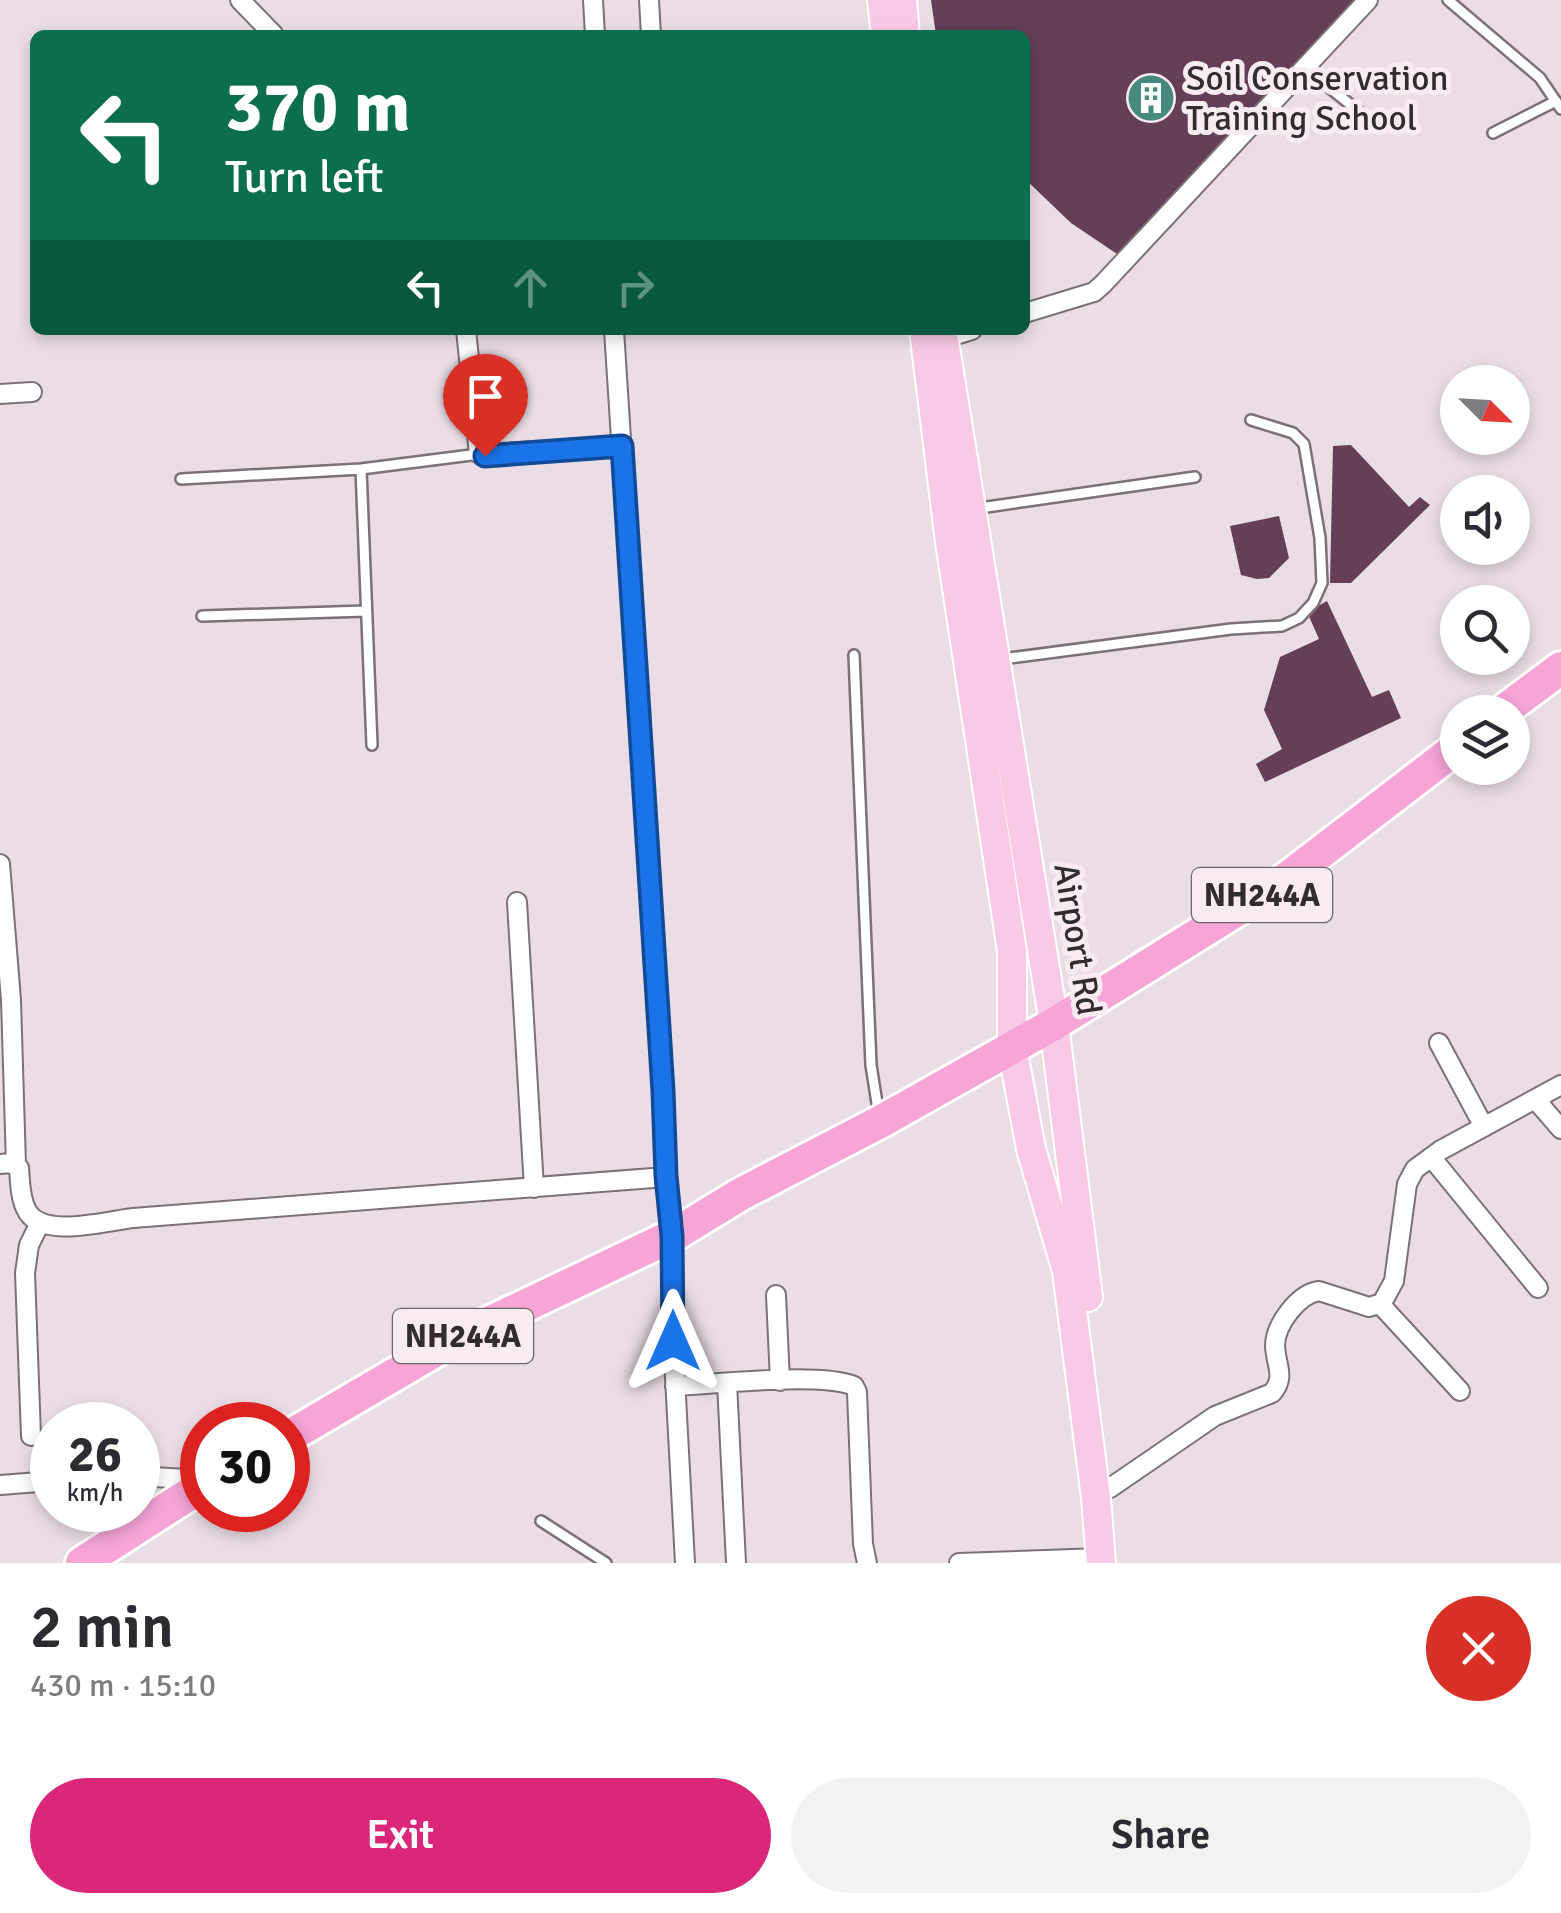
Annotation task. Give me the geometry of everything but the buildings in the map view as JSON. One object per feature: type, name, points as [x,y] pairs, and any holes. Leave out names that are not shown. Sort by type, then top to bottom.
[{"type":"highway","points":[[1525,695],[1561,668]]},
{"type":"highway","name":"NH244A","points":[[310,1423],[455,1340],[672,1236],[741,1194],[880,1122],[1054,1024],[1282,882],[1440,761]]},
{"type":"highway","points":[[82,1563],[180,1498]]},
{"type":"main road","points":[[882,0],[885,30]]},
{"type":"main road","points":[[902,0],[905,30]]},
{"type":"main road","points":[[936,335],[950,542],[1012,950],[1012,1047],[1031,1149],[1067,1271],[1106,1561]]},
{"type":"main road","name":"Airport Rd","points":[[936,335],[970,509],[1054,1024],[1110,1488],[1106,1561]]},
{"type":"street","points":[[240,0],[269,30]]},
{"type":"street","points":[[593,0],[595,30]]},
{"type":"street","points":[[649,0],[651,30]]},
{"type":"street","points":[[1030,312],[1094,292],[1104,284],[1368,0]]},
{"type":"street","points":[[467,335],[479,454],[622,446]]},
{"type":"street","points":[[614,335],[672,1236],[685,1563]]},
{"type":"street","points":[[0,394],[32,392]]},
{"type":"street","points":[[0,864],[10,1000],[8,1164],[24,1207],[40,1223],[61,1227],[666,1176]]},
{"type":"street","points":[[517,902],[534,1188]]},
{"type":"street","points":[[1439,1043],[1484,1128]]},
{"type":"street","points":[[1110,1488],[1215,1416],[1272,1393],[1281,1373],[1275,1349],[1277,1335],[1300,1299],[1319,1291],[1369,1307],[1380,1304],[1394,1281],[1407,1184],[1415,1169],[1561,1085]]},
{"type":"street","points":[[1535,1100],[1561,1129]]},
{"type":"street","points":[[1431,1157],[1538,1288]]},
{"type":"street","points":[[30,1406],[25,1259],[40,1223]]},
{"type":"street","points":[[776,1295],[780,1382]]},
{"type":"street","points":[[1380,1304],[1460,1390]]},
{"type":"street","points":[[675,1386],[837,1382],[857,1389],[867,1563]]},
{"type":"street","points":[[727,1383],[736,1563]]},
{"type":"street","points":[[0,1486],[30,1483]]},
{"type":"street","points":[[959,1563],[1106,1561]]},
{"type":"lane","points":[[1448,0],[1540,78],[1559,105],[1493,133]]},
{"type":"lane","points":[[1305,68],[1377,126]]},
{"type":"lane","points":[[994,660],[1230,629],[1282,626],[1299,618],[1314,603],[1322,584],[1320,538],[1304,444],[1293,434],[1251,420]]},
{"type":"lane","points":[[181,479],[361,469],[479,454]]},
{"type":"lane","points":[[361,469],[372,745]]},
{"type":"lane","points":[[970,509],[1195,477]]},
{"type":"lane","points":[[202,616],[366,611]]},
{"type":"lane","points":[[854,655],[871,1064],[880,1122]]},
{"type":"lane","points":[[541,1520],[606,1563]]},
{"type":"place","name":"Soil Conservation Training School","points":[[1151,98]]},
{"type":"route","points":[[485,456],[622,446],[672,1236],[673,1341]]}]
